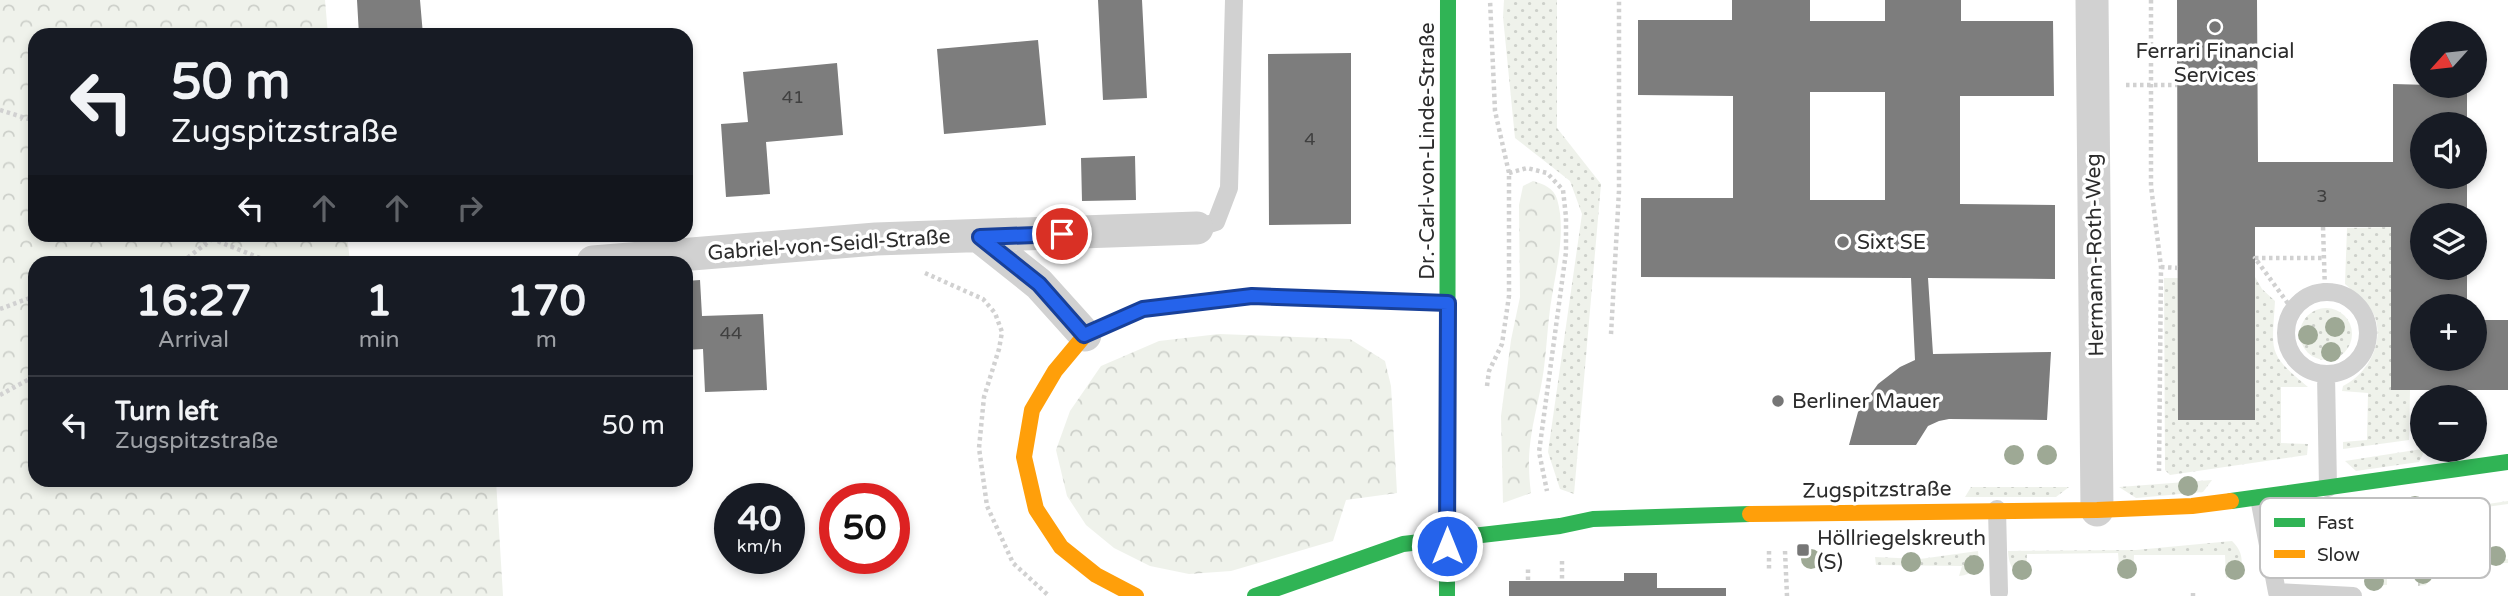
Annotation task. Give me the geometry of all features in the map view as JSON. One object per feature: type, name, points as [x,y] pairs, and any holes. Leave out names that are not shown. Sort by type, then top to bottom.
[{"type":"street","name":"Dr.-Carl-von-Linde-Straße","points":[[1447,596],[1448,0]]},
{"type":"street","name":"Hermann-Roth-Weg","points":[[2092,0],[2093,86],[2085,153],[2097,510]]},
{"type":"street","name":"Gabriel-von-Seidl-Straße","points":[[667,256],[876,239],[1197,228]]},
{"type":"street","name":"Gabriel-von-Seidl-Straße","points":[[980,237],[1039,284],[1084,335]]},
{"type":"street","points":[[1136,596],[1096,575],[1062,547],[1036,509],[1024,457],[1032,410],[1055,371],[1084,335],[1143,309],[1252,296],[1448,303]]},
{"type":"street","name":"Zugspitzstraße","points":[[1255,596],[1403,544],[1560,526],[1593,519],[1805,512],[2097,510],[2192,506],[2508,462]]},
{"type":"lane","points":[[1197,228],[1216,222],[1229,188],[1234,0]]},
{"type":"lane","points":[[2325,291],[2352,299],[2362,310],[2367,324],[2368,338],[2358,360],[2347,369],[2326,374],[2305,369],[2294,359],[2287,346],[2286,322],[2292,309],[2303,298],[2325,291]]},
{"type":"lane","points":[[2326,374],[2328,488]]},
{"type":"lane","points":[[2259,498],[2260,503]]},
{"type":"lane","points":[[1997,509],[1999,592]]},
{"type":"lane","points":[[2274,578],[2277,592],[2353,596]]},
{"type":"path","points":[[1489,371],[1502,344],[1509,296],[1509,173],[1495,111],[1490,0]]},
{"type":"path","points":[[1611,334],[1619,191],[1619,0]]},
{"type":"path","points":[[2151,0],[2151,186],[2161,267],[2159,479]]},
{"type":"path","points":[[2093,86],[2177,85]]},
{"type":"path","points":[[0,110],[28,119]]},
{"type":"path","points":[[1509,173],[1527,168],[1547,173],[1563,190],[1566,252],[1539,452],[1545,485]]},
{"type":"path","points":[[2323,227],[2325,291]]},
{"type":"path","points":[[190,256],[208,242]]},
{"type":"path","points":[[220,242],[255,256]]},
{"type":"path","points":[[2292,309],[2255,258],[2324,258]]},
{"type":"path","points":[[2161,267],[2178,268]]},
{"type":"path","points":[[923,272],[982,299],[995,313],[1002,332],[984,397],[979,448],[987,506],[1013,563],[1049,596]]},
{"type":"path","points":[[0,309],[28,299]]},
{"type":"path","points":[[0,395],[28,380]]},
{"type":"path","points":[[1769,551],[1769,570]]},
{"type":"path","points":[[1786,551],[1787,596]]},
{"type":"green space","points":[[0,0],[325,0],[327,28],[28,28],[28,242],[348,242],[349,256],[28,256],[28,487],[496,487],[503,596],[0,596]]},
{"type":"green space","points":[[1504,0],[1557,0],[1557,128],[1601,184],[1574,494],[1560,489],[1548,452],[1582,214],[1570,181],[1515,138],[1503,17]]},
{"type":"green space","points":[[1533,181],[1548,187],[1556,195],[1561,223],[1560,247],[1550,307],[1544,370],[1533,423],[1529,477],[1531,493],[1503,503],[1501,416],[1511,340],[1520,297],[1519,205],[1523,186]]},
{"type":"green space","points":[[2391,227],[2391,390],[2410,390],[2409,440],[2343,449],[2343,442],[2367,440],[2368,393],[2342,391],[2343,386],[2360,374],[2372,357],[2377,337],[2373,312],[2345,284],[2347,228]]},
{"type":"green space","points":[[2255,277],[2262,289],[2275,301],[2275,351],[2285,367],[2308,387],[2281,387],[2281,443],[2308,444],[2307,455],[2170,475],[2165,470],[2164,278],[2178,278],[2178,420],[2255,420]]},
{"type":"green space","points":[[2326,308],[2336,310],[2344,316],[2350,324],[2350,344],[2344,352],[2336,358],[2326,360],[2316,358],[2308,352],[2302,344],[2300,334],[2302,324],[2308,316],[2316,310]]},
{"type":"green space","points":[[1219,334],[1350,339],[1385,361],[1391,386],[1397,493],[1346,500],[1333,541],[1231,571],[1189,574],[1150,566],[1114,548],[1086,525],[1067,496],[1056,450],[1070,411],[1101,366],[1159,341]]},
{"type":"green space","points":[[2410,451],[2410,462],[2419,462],[2356,471],[2345,461]]},
{"type":"green space","points":[[2212,480],[2203,492],[2136,498],[2119,487]]},
{"type":"green space","points":[[1971,487],[2069,487],[2056,497],[1965,497]]},
{"type":"green space","points":[[2508,501],[2508,504],[2490,506],[2490,504]]},
{"type":"green space","points":[[2232,541],[2241,554],[2241,570],[2226,578],[2225,555],[2134,555],[2133,577],[2120,578],[2118,553],[2027,554],[2026,577],[2012,567],[2008,551],[2136,550]]},
{"type":"green space","points":[[2499,550],[2501,560],[2508,559],[2508,563],[2490,563],[2490,551]]},
{"type":"green space","points":[[1978,551],[1978,561],[1973,571],[1959,576],[1962,566],[1876,565],[1875,557],[1920,559]]},
{"type":"green space","points":[[2365,578],[2387,578],[2387,585],[2368,584]]},
{"type":"green space","points":[[2418,578],[2429,578],[2426,585],[2418,586]]},
{"type":"building","points":[[357,0],[420,0],[422,28],[359,28]]},
{"type":"building","points":[[1098,0],[1142,0],[1147,98],[1103,100]]},
{"type":"building","points":[[1732,0],[1810,0],[1810,21],[1885,21],[1885,0],[1961,0],[1961,21],[2053,21],[2054,96],[1960,96],[1960,204],[2055,205],[2055,279],[1928,278],[1933,354],[2051,352],[2047,420],[1949,419],[1928,426],[1916,445],[1849,445],[1858,412],[1878,384],[1900,367],[1915,360],[1911,278],[1641,277],[1641,198],[1733,198],[1733,96],[1638,95],[1638,20],[1732,20]],"holes":[[[1810,92],[1885,92],[1885,200],[1810,200]]]},
{"type":"building","points":[[2177,0],[2257,0],[2258,162],[2393,162],[2393,84],[2410,84],[2410,98],[2467,98],[2467,112],[2410,112],[2410,189],[2467,189],[2467,203],[2410,203],[2410,280],[2467,280],[2467,294],[2410,294],[2410,371],[2487,371],[2487,320],[2508,320],[2508,390],[2487,390],[2487,385],[2410,385],[2410,390],[2391,390],[2391,227],[2255,227],[2255,420],[2178,420]]},
{"type":"building","points":[[1038,40],[1046,125],[944,134],[937,49]]},
{"type":"building","points":[[1351,53],[1351,224],[1269,225],[1268,54]]},
{"type":"building","points":[[837,63],[843,135],[766,142],[770,194],[726,197],[721,124],[748,122],[743,72]]},
{"type":"building","points":[[1135,156],[1136,200],[1082,201],[1081,158]]},
{"type":"building","points":[[693,280],[700,280],[702,316],[763,314],[767,390],[705,392],[703,349],[693,350]]},
{"type":"building","points":[[1624,573],[1657,573],[1657,588],[1726,588],[1726,596],[1509,596],[1509,581],[1624,581]]},
{"type":"traffic: fast","points":[[1447,596],[1448,0]]},
{"type":"traffic: fast","points":[[1123,318],[1143,309],[1252,296],[1448,303]]},
{"type":"traffic: fast","points":[[2231,501],[2508,462]]},
{"type":"traffic: fast","points":[[1255,596],[1403,544],[1560,526],[1593,519],[1750,514]]},
{"type":"traffic: slow","points":[[1123,318],[1085,335],[1055,371],[1032,410],[1024,457],[1036,509],[1061,547],[1096,575],[1136,596]]},
{"type":"traffic: slow","points":[[1750,514],[2097,510],[2192,506],[2231,501]]},
{"type":"place","name":"Ferrari Financial Services","points":[[2215,27]]},
{"type":"place","name":"Sixt SE","points":[[1843,242]]},
{"type":"place","name":"Berliner Mauer","points":[[1778,401]]},
{"type":"place","name":"Höllriegelskreuth (S)","points":[[1803,550]]},
{"type":"route","points":[[1062,234],[980,237],[1039,284],[1084,335],[1143,309],[1252,296],[1448,303],[1447,546]]}]
